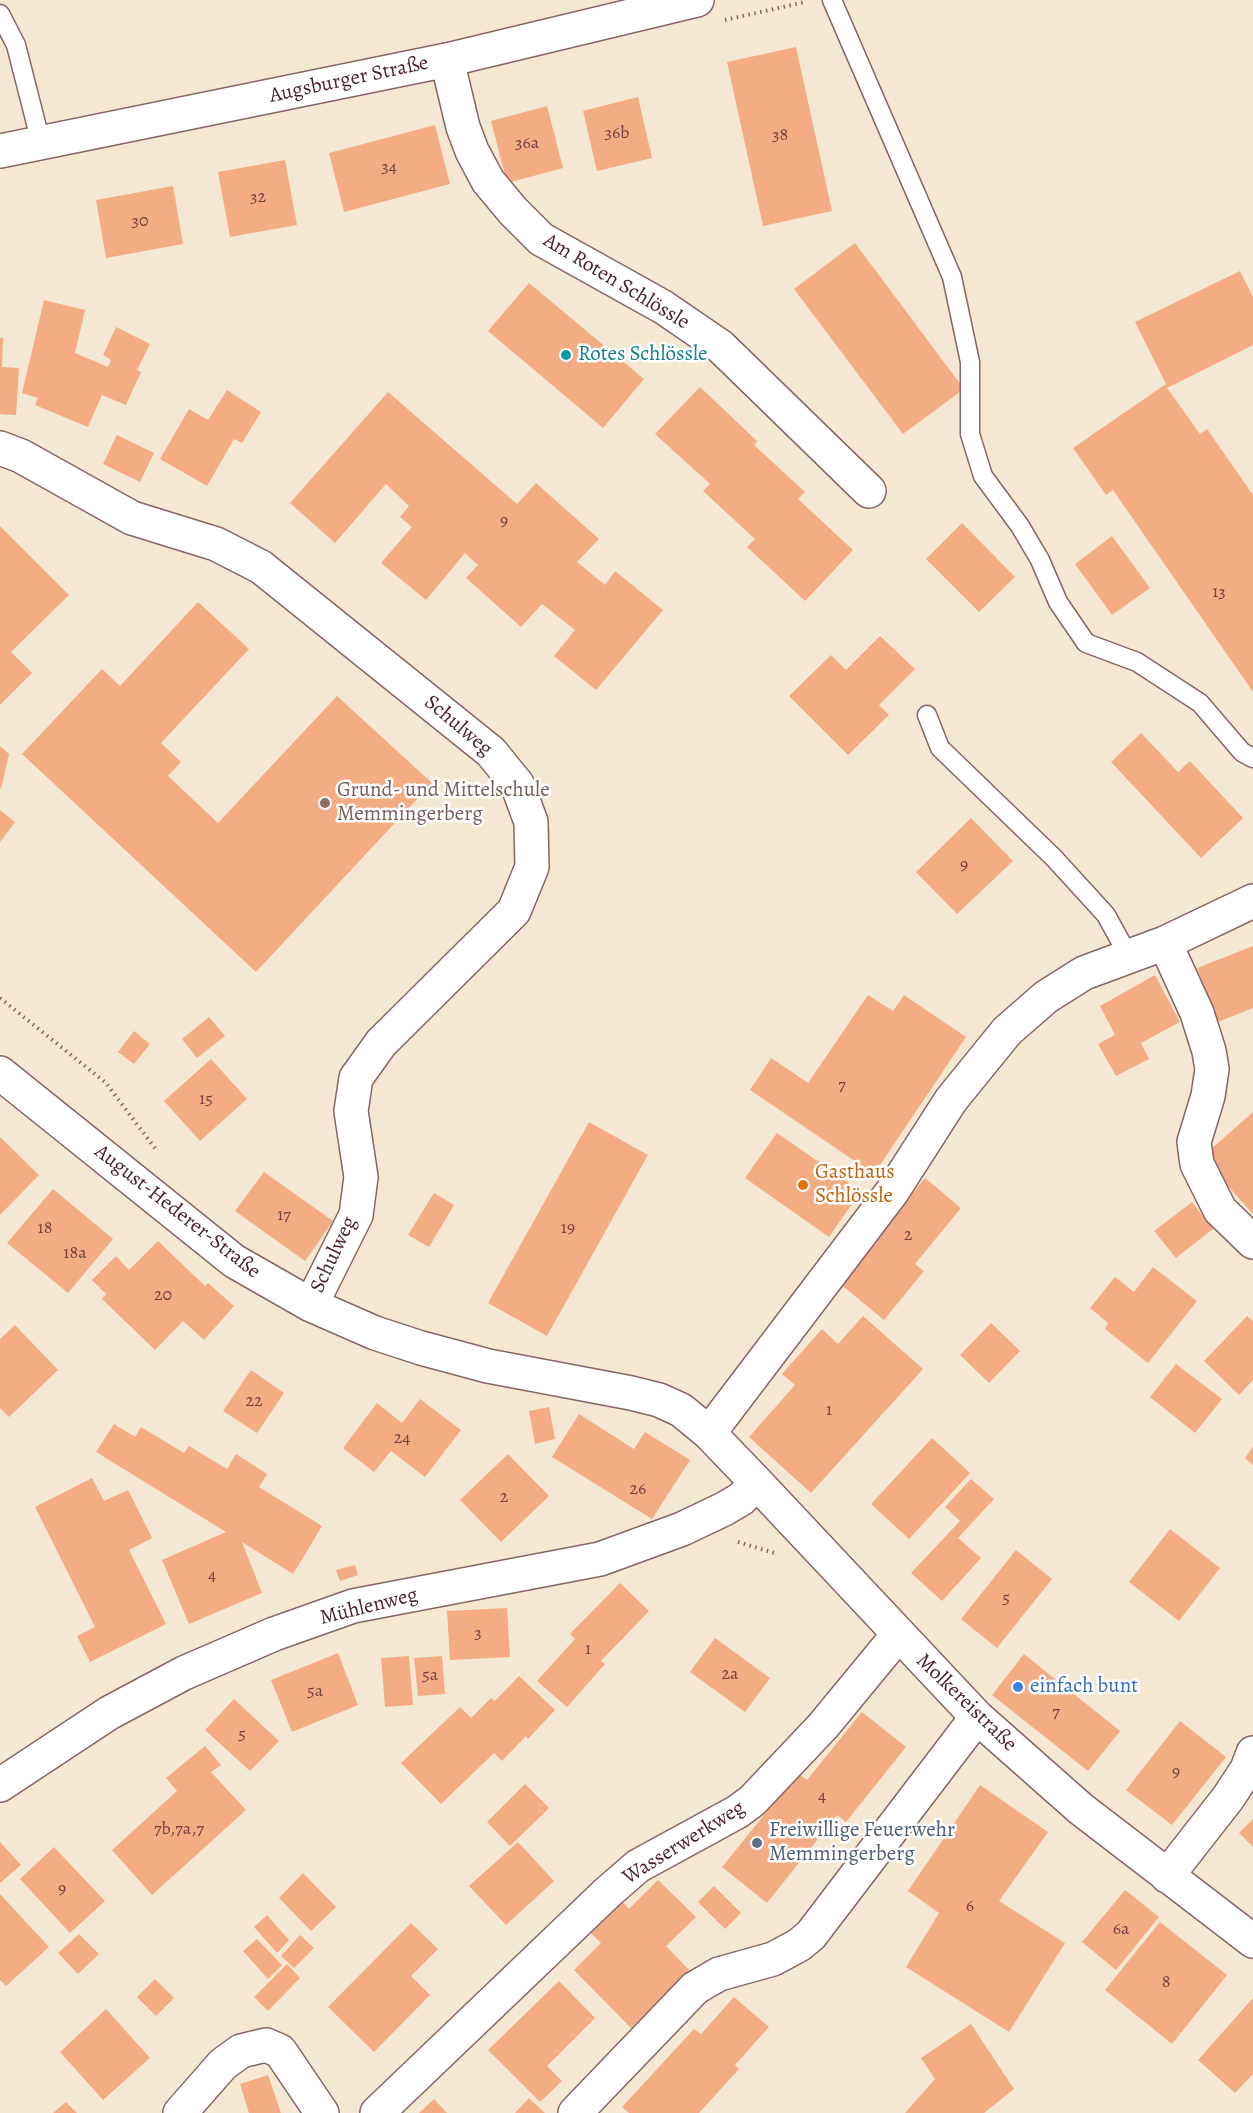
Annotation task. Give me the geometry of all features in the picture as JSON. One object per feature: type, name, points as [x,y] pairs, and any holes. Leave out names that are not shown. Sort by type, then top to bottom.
[{"type":"street","name":"Augsburger Straße","points":[[0,151],[447,60],[697,0]]},
{"type":"street","name":"Am Roten Schlössle","points":[[447,60],[463,127],[472,151],[488,181],[513,212],[541,239],[663,307],[720,346],[869,491]]},
{"type":"street","name":"Schulweg","points":[[0,448],[21,456],[132,518],[216,544],[261,567],[491,752],[517,784],[531,822],[532,867],[514,911],[381,1044],[357,1078],[351,1112],[360,1177],[356,1215],[311,1305]]},
{"type":"street","points":[[709,1433],[878,1211],[951,1100],[1007,1031],[1046,997],[1084,973],[1165,943],[1253,901]]},
{"type":"street","points":[[1165,943],[1197,1012],[1212,1069],[1208,1096],[1194,1142],[1197,1164],[1220,1209],[1253,1242]]},
{"type":"street","name":"August-Hederer-Straße","points":[[0,1073],[234,1261],[311,1305],[375,1332],[432,1351],[488,1365],[659,1400],[681,1410],[709,1433]]},
{"type":"street","name":"Molkereistraße","points":[[709,1433],[977,1717],[1081,1809],[1253,1941]]},
{"type":"street","name":"Mühlenweg","points":[[0,1785],[109,1713],[184,1673],[274,1634],[352,1606],[600,1558],[682,1529],[714,1514],[741,1499],[757,1483]]},
{"type":"street","name":"Wasserwerkweg","points":[[377,2113],[638,1866],[737,1812],[752,1801],[823,1725],[898,1635]]},
{"type":"street","points":[[574,2113],[695,1988],[719,1974],[773,1959],[799,1945],[811,1935],[977,1717]]},
{"type":"street","points":[[1167,1876],[1228,1797],[1247,1769],[1253,1753]]},
{"type":"street","points":[[180,2113],[223,2064],[241,2051],[266,2045],[280,2051],[322,2113]]},
{"type":"lane","points":[[832,0],[952,277],[970,362],[970,434],[983,476],[1020,526],[1040,560],[1058,602],[1086,643],[1137,662],[1200,703],[1242,752],[1253,758]]},
{"type":"lane","points":[[0,14],[16,45],[40,143]]},
{"type":"lane","points":[[927,715],[940,748],[1077,882],[1106,915],[1128,955]]},
{"type":"path","points":[[0,998],[106,1083],[159,1154]]},
{"type":"building","points":[[796,47],[832,211],[763,226],[727,62]]},
{"type":"building","points":[[638,97],[652,158],[597,171],[583,111]]},
{"type":"building","points":[[547,106],[563,168],[507,183],[491,121]]},
{"type":"building","points":[[435,125],[450,184],[344,212],[329,153]]},
{"type":"building","points":[[285,160],[297,225],[230,237],[218,172]]},
{"type":"building","points":[[173,186],[183,244],[106,258],[96,200]]},
{"type":"building","points":[[855,243],[964,389],[903,434],[794,289]]},
{"type":"building","points":[[1240,271],[1253,297],[1253,345],[1167,388],[1200,434],[1207,429],[1253,495],[1253,692],[1113,490],[1106,495],[1073,448],[1166,384],[1135,322]]},
{"type":"building","name":"Rotes Schlössle","points":[[529,283],[644,379],[603,428],[488,331]]},
{"type":"building","points":[[44,300],[85,310],[75,353],[108,367],[111,360],[103,355],[116,327],[150,344],[137,370],[141,372],[126,405],[102,395],[88,427],[35,405],[38,398],[22,393]]},
{"type":"building","points":[[0,338],[3,338],[2,367],[19,368],[16,415],[0,414]]},
{"type":"building","points":[[700,387],[757,441],[754,445],[805,492],[798,499],[853,550],[805,601],[747,547],[755,539],[703,491],[710,484],[655,434]]},
{"type":"building","points":[[227,390],[261,412],[242,443],[234,439],[207,486],[160,459],[189,409],[208,420]]},
{"type":"building","points":[[388,392],[517,504],[536,483],[599,539],[577,562],[605,585],[615,571],[663,610],[596,690],[554,656],[575,630],[542,604],[521,627],[466,578],[478,565],[465,553],[426,600],[381,563],[412,527],[400,517],[409,506],[386,484],[335,543],[290,503]]},
{"type":"building","points":[[117,435],[154,453],[140,482],[103,464]]},
{"type":"building","points":[[962,523],[1015,577],[979,612],[926,559]]},
{"type":"building","points":[[0,526],[69,595],[11,652],[32,673],[0,705]]},
{"type":"building","points":[[1112,536],[1150,588],[1112,615],[1075,564]]},
{"type":"building","name":"Grund- und Mittelschule Memmingerberg","points":[[198,602],[249,649],[161,743],[181,762],[168,776],[218,823],[337,696],[432,783],[256,972],[22,754],[102,669],[120,686]]},
{"type":"building","points":[[880,636],[915,669],[879,705],[889,715],[848,755],[789,696],[831,655],[846,670]]},
{"type":"building","points":[[1141,733],[1178,772],[1190,761],[1243,818],[1201,858],[1111,762]]},
{"type":"building","points":[[0,746],[9,754],[1,789],[0,788]]},
{"type":"building","points":[[0,810],[15,822],[0,842]]},
{"type":"building","points":[[971,818],[1013,861],[957,914],[916,872]]},
{"type":"building","points":[[1253,946],[1253,1008],[1218,1022],[1197,968]]},
{"type":"building","points":[[1155,975],[1180,1022],[1141,1043],[1149,1059],[1116,1076],[1098,1044],[1115,1035],[1100,1006]]},
{"type":"building","points":[[868,995],[893,1011],[904,995],[966,1037],[874,1174],[750,1090],[771,1058],[808,1083]]},
{"type":"building","points":[[209,1017],[225,1036],[197,1058],[182,1039]]},
{"type":"building","points":[[134,1031],[150,1044],[134,1064],[118,1052]]},
{"type":"building","points":[[211,1059],[247,1099],[200,1141],[164,1101]]},
{"type":"building","points":[[1253,1112],[1253,1214],[1202,1157]]},
{"type":"building","points":[[589,1122],[648,1155],[547,1336],[488,1303]]},
{"type":"building","name":"Gasthaus Schlössle","points":[[777,1133],[861,1191],[829,1237],[745,1178]]},
{"type":"building","points":[[0,1137],[39,1175],[0,1215]]},
{"type":"building","points":[[264,1172],[333,1221],[305,1261],[235,1211]]},
{"type":"building","points":[[925,1178],[961,1208],[915,1264],[924,1271],[884,1320],[839,1283]]},
{"type":"building","points":[[53,1189],[113,1239],[68,1293],[7,1243]]},
{"type":"building","points":[[434,1193],[454,1205],[429,1247],[408,1235]]},
{"type":"building","points":[[1192,1202],[1213,1229],[1176,1258],[1154,1231]]},
{"type":"building","points":[[158,1241],[205,1286],[208,1283],[234,1306],[204,1340],[183,1321],[155,1350],[102,1299],[106,1294],[92,1280],[116,1256],[129,1270]]},
{"type":"building","points":[[1153,1267],[1197,1301],[1148,1363],[1105,1329],[1108,1323],[1090,1308],[1115,1277],[1134,1292]]},
{"type":"building","points":[[863,1316],[923,1369],[811,1493],[749,1437],[795,1385],[782,1374],[822,1329],[838,1344]]},
{"type":"building","points":[[1247,1316],[1253,1321],[1253,1380],[1239,1395],[1204,1361]]},
{"type":"building","points":[[991,1323],[1020,1351],[989,1383],[960,1355]]},
{"type":"building","points":[[15,1325],[58,1370],[9,1417],[0,1408],[0,1339]]},
{"type":"building","points":[[1176,1364],[1222,1399],[1195,1433],[1150,1397]]},
{"type":"building","points":[[251,1370],[284,1393],[257,1433],[223,1411]]},
{"type":"building","points":[[420,1399],[461,1430],[425,1477],[391,1451],[374,1472],[343,1448],[377,1403],[402,1423]]},
{"type":"building","points":[[549,1407],[555,1439],[535,1444],[529,1411]]},
{"type":"building","points":[[579,1414],[634,1449],[645,1432],[690,1460],[652,1519],[552,1457]]},
{"type":"building","points":[[114,1424],[135,1437],[141,1427],[184,1453],[189,1446],[227,1469],[236,1454],[267,1474],[259,1487],[322,1526],[293,1574],[242,1542],[262,1593],[189,1624],[162,1560],[226,1532],[96,1452]]},
{"type":"building","points":[[932,1438],[970,1473],[909,1539],[871,1504]]},
{"type":"building","points":[[1253,1447],[1253,1465],[1245,1458]]},
{"type":"building","points":[[508,1454],[549,1496],[501,1542],[460,1500]]},
{"type":"building","points":[[92,1478],[104,1501],[128,1490],[152,1538],[129,1550],[166,1624],[90,1662],[77,1636],[95,1627],[35,1507]]},
{"type":"building","points":[[971,1479],[994,1499],[958,1538],[981,1558],[942,1601],[911,1573],[960,1521],[945,1507]]},
{"type":"building","points":[[1170,1529],[1220,1568],[1179,1621],[1129,1582]]},
{"type":"building","points":[[1016,1550],[1052,1579],[997,1648],[961,1619]]},
{"type":"building","points":[[355,1565],[358,1575],[340,1581],[336,1570]]},
{"type":"building","points":[[620,1583],[649,1611],[601,1661],[605,1664],[567,1707],[537,1681],[575,1639],[570,1634]]},
{"type":"building","points":[[507,1608],[510,1657],[450,1660],[447,1611]]},
{"type":"building","points":[[715,1638],[770,1678],[745,1712],[690,1672]]},
{"type":"building","points":[[338,1653],[358,1705],[292,1732],[271,1680]]},
{"type":"building","points":[[1024,1654],[1120,1731],[1088,1771],[992,1695]]},
{"type":"building","points":[[409,1656],[413,1705],[385,1707],[381,1658]]},
{"type":"building","points":[[442,1656],[445,1694],[418,1696],[414,1658]]},
{"type":"building","points":[[519,1676],[555,1710],[528,1739],[526,1736],[502,1761],[494,1753],[441,1804],[401,1763],[460,1707],[471,1718],[491,1698],[495,1701]]},
{"type":"building","points":[[234,1699],[279,1741],[250,1771],[205,1730]]},
{"type":"building","points":[[862,1712],[906,1747],[846,1822],[837,1815],[767,1903],[722,1867],[798,1773],[807,1780]]},
{"type":"building","points":[[1180,1721],[1226,1757],[1172,1825],[1126,1790]]},
{"type":"building","points":[[205,1746],[221,1765],[211,1772],[246,1810],[152,1895],[112,1850],[177,1791],[166,1778]]},
{"type":"building","points":[[525,1784],[549,1808],[510,1846],[487,1822]]},
{"type":"building","points":[[980,1785],[1048,1832],[999,1901],[1065,1943],[1009,2032],[906,1967],[939,1913],[908,1891]]},
{"type":"building","points":[[1253,1819],[1253,1847],[1239,1833]]},
{"type":"building","points":[[0,1842],[21,1865],[0,1883]]},
{"type":"building","points":[[518,1842],[554,1881],[506,1925],[469,1886]]},
{"type":"building","points":[[54,1847],[105,1901],[70,1933],[20,1879]]},
{"type":"building","points":[[303,1873],[336,1907],[311,1931],[279,1898]]},
{"type":"building","points":[[658,1880],[696,1917],[666,1946],[690,1971],[631,2028],[574,1970],[601,1943],[590,1932],[622,1901],[629,1909]]},
{"type":"building","points":[[714,1886],[741,1913],[725,1929],[698,1902]]},
{"type":"building","points":[[1125,1890],[1159,1917],[1116,1970],[1082,1942]]},
{"type":"building","points":[[0,1894],[49,1947],[6,1986],[0,1980]]},
{"type":"building","points":[[267,1915],[289,1940],[277,1953],[254,1927]]},
{"type":"building","points":[[1160,1922],[1227,1975],[1172,2044],[1105,1990]]},
{"type":"building","points":[[411,1923],[438,1949],[411,1976],[430,1995],[374,2052],[328,2007]]},
{"type":"building","points":[[79,1934],[99,1954],[78,1974],[58,1953]]},
{"type":"building","points":[[300,1935],[314,1948],[294,1968],[281,1956]]},
{"type":"building","points":[[257,1939],[282,1965],[268,1979],[243,1951]]},
{"type":"building","points":[[287,1964],[300,1978],[268,2011],[254,1997]]},
{"type":"building","points":[[155,1979],[174,1998],[156,2016],[137,1997]]},
{"type":"building","points":[[559,1981],[595,2018],[547,2066],[562,2081],[540,2102],[488,2050]]},
{"type":"building","points":[[734,1997],[769,2027],[735,2065],[739,2069],[699,2113],[629,2113],[622,2107],[694,2029],[701,2034]]},
{"type":"building","points":[[1253,1998],[1253,2074],[1235,2093],[1198,2060]]},
{"type":"building","points":[[106,2009],[150,2058],[103,2100],[60,2052]]},
{"type":"building","points":[[971,2024],[1014,2089],[984,2113],[905,2113],[935,2079],[921,2058]]},
{"type":"building","points":[[268,2075],[281,2113],[249,2113],[240,2084]]},
{"type":"building","points":[[529,2098],[545,2113],[515,2113]]},
{"type":"building","points":[[434,2099],[447,2113],[419,2113]]},
{"type":"building","points":[[66,2102],[77,2113],[53,2113]]},
{"type":"place","name":"Rotes Schlössle","points":[[566,355]]},
{"type":"place","name":"Grund- und Mittelschule Memmingerberg","points":[[325,803]]},
{"type":"place","name":"Gasthaus Schlössle","points":[[803,1185]]},
{"type":"place","name":"einfach bunt","points":[[1018,1687]]},
{"type":"place","name":"Freiwillige Feuerwehr Memmingerberg","points":[[757,1843]]}]
